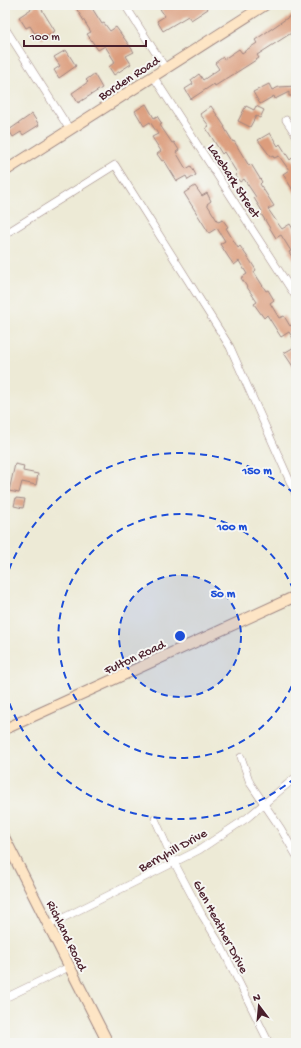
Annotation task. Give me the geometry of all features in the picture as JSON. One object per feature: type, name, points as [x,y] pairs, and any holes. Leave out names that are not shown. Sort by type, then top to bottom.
[{"type":"street","name":"Borden Road","points":[[5,171],[265,5]]},
{"type":"street","points":[[128,6],[166,69]]},
{"type":"street","points":[[5,28],[70,130]]},
{"type":"street","name":"Lacebark Street","points":[[154,76],[296,298]]},
{"type":"street","points":[[286,120],[296,135]]},
{"type":"street","points":[[5,234],[115,165],[230,348],[296,496]]},
{"type":"street","name":"Fulton Road","points":[[5,729],[296,596]]},
{"type":"street","points":[[241,757],[250,783],[281,829],[296,855]]},
{"type":"street","name":"Berryhill Drive","points":[[49,925],[199,850],[247,818],[296,777]]},
{"type":"street","name":"Glen Heather Drive","points":[[156,819],[174,862],[202,915],[221,946],[269,1043]]},
{"type":"street","name":"Richland Road","points":[[5,839],[108,1043]]},
{"type":"street","points":[[5,998],[69,967]]},
{"type":"building","points":[[39,5],[55,31],[42,39],[37,32],[35,34],[30,26],[26,28],[19,17]]},
{"type":"building","points":[[74,5],[90,5],[102,24],[104,23],[110,31],[116,27],[134,52],[126,56],[131,64],[114,75],[109,67],[115,62],[105,46],[98,50],[87,34],[91,32]]},
{"type":"building","points":[[167,5],[205,5],[208,9],[191,20],[188,16],[163,31],[157,21],[165,16],[160,9]]},
{"type":"building","points":[[296,12],[296,30],[257,55],[259,58],[215,86],[214,84],[191,99],[185,89],[193,84],[191,80],[199,74],[203,80],[219,69],[215,63],[223,57],[224,59],[239,49],[242,53],[257,43],[255,40]]},
{"type":"building","points":[[66,50],[76,66],[59,78],[54,70],[60,66],[54,57]]},
{"type":"building","points":[[94,74],[102,88],[78,103],[72,93],[88,82],[86,80]]},
{"type":"building","points":[[269,84],[272,90],[279,87],[296,86],[296,96],[289,96],[289,92],[275,99],[274,96],[260,104],[253,92]]},
{"type":"building","points":[[146,104],[154,118],[157,116],[162,124],[160,125],[172,143],[174,142],[179,150],[176,152],[186,169],[191,166],[196,175],[188,180],[186,176],[177,181],[164,160],[162,161],[157,154],[161,151],[152,137],[158,134],[150,122],[144,126],[135,111]]},
{"type":"building","points":[[211,106],[249,166],[251,164],[262,182],[260,184],[274,206],[268,209],[282,229],[290,224],[296,234],[296,263],[289,252],[291,251],[281,235],[276,238],[271,230],[260,212],[262,211],[254,198],[256,197],[244,179],[240,182],[235,175],[237,173],[224,152],[222,154],[206,128],[209,126],[200,114]]},
{"type":"building","points":[[246,106],[254,110],[256,106],[264,110],[260,118],[256,116],[250,127],[238,121]]},
{"type":"building","points":[[32,114],[39,125],[23,135],[21,132],[13,137],[9,130]]},
{"type":"building","points":[[270,133],[278,146],[280,144],[290,160],[292,158],[296,165],[296,195],[283,174],[289,170],[279,156],[274,158],[273,156],[271,157],[258,140]]},
{"type":"building","points":[[195,186],[202,196],[207,193],[211,201],[207,204],[218,222],[223,220],[238,248],[240,246],[251,262],[256,270],[254,272],[266,291],[268,290],[274,300],[270,303],[279,318],[284,316],[290,326],[296,322],[296,343],[289,332],[281,337],[267,315],[264,318],[254,304],[257,302],[241,278],[247,274],[239,261],[234,265],[220,244],[225,241],[217,228],[209,233],[184,193]]},
{"type":"building","points":[[296,346],[296,371],[284,353]]},
{"type":"building","points":[[15,464],[24,466],[23,471],[38,474],[36,485],[22,482],[19,493],[9,491]]},
{"type":"building","points":[[16,498],[25,499],[23,508],[14,506]]}]
